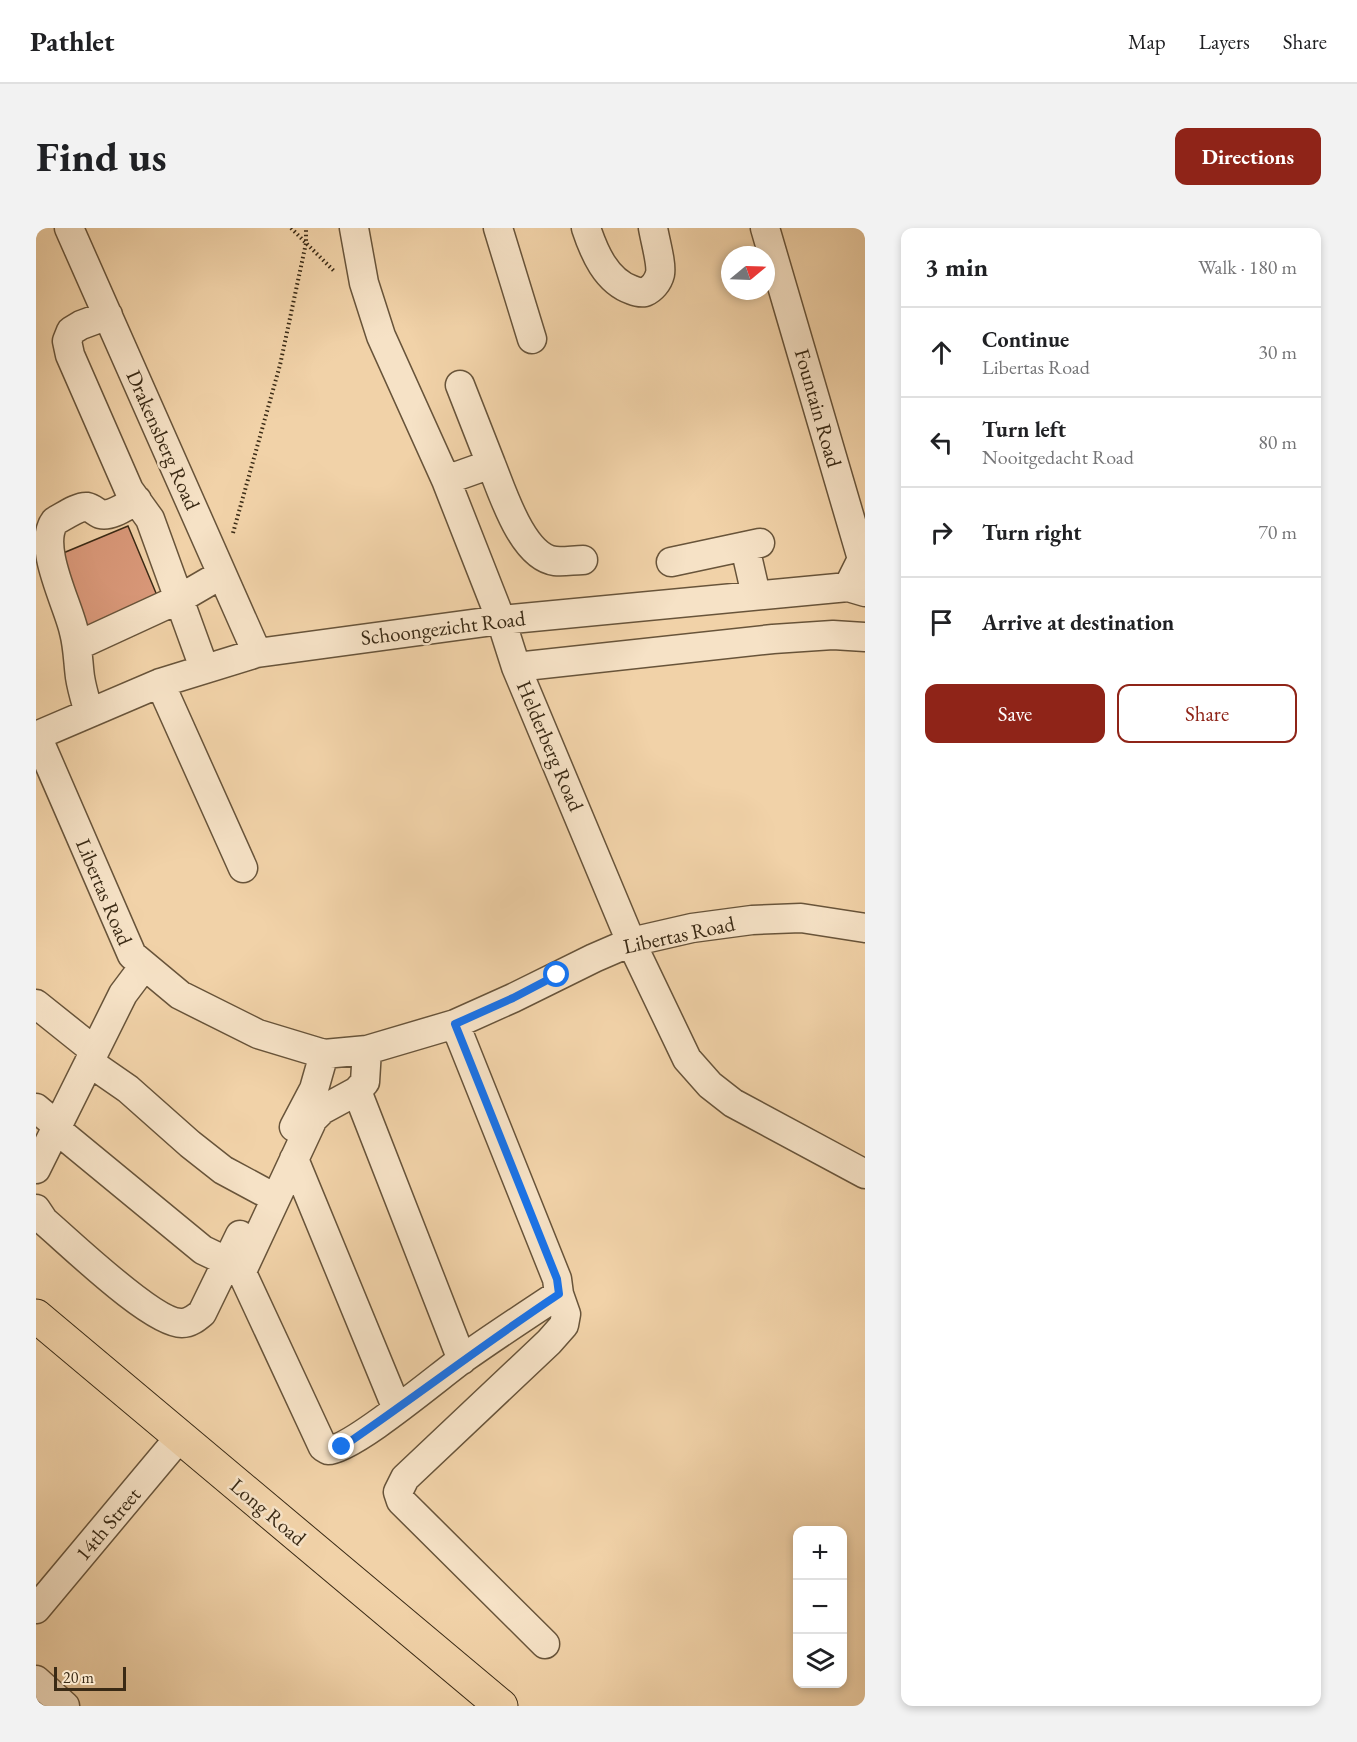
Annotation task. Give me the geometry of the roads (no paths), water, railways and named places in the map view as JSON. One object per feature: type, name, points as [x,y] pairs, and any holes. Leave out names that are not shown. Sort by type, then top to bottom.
[{"type":"main road","name":"Long Road","points":[[36,1316],[487,1701]]},
{"type":"street","name":"Drakensberg Road","points":[[69,228],[257,653]]},
{"type":"street","name":"Helderberg Road","points":[[354,228],[364,283],[381,336],[446,480],[501,620],[516,667],[631,942],[687,1059],[710,1085],[734,1103],[865,1174]]},
{"type":"street","points":[[498,228],[532,339]]},
{"type":"street","points":[[586,228],[600,261],[610,276],[622,287],[640,293],[648,291],[655,285],[660,273],[653,228]]},
{"type":"street","name":"Fountain Road","points":[[765,228],[863,557],[856,589]]},
{"type":"street","points":[[108,315],[81,325],[70,332],[67,341],[70,355],[129,490],[150,519],[204,668]]},
{"type":"street","points":[[459,385],[490,464],[523,538],[536,553],[553,561],[583,560]]},
{"type":"street","points":[[446,480],[490,464]]},
{"type":"street","points":[[89,713],[81,680],[74,628],[60,594],[52,561],[52,525],[81,508],[87,507],[99,514],[113,513],[136,500]]},
{"type":"street","points":[[670,562],[752,545],[756,595]]},
{"type":"street","points":[[77,646],[179,599],[222,574]]},
{"type":"street","name":"Schoongezicht Road","points":[[36,736],[159,683],[257,653],[501,620],[756,595],[856,589]]},
{"type":"street","points":[[516,667],[773,639],[833,635],[865,637]]},
{"type":"street","points":[[159,683],[243,868]]},
{"type":"street","name":"Libertas Road","points":[[36,736],[138,960],[180,995],[258,1034],[324,1054],[367,1050],[455,1024],[631,942],[692,928],[752,920],[801,918],[865,928]]},
{"type":"street","points":[[36,1169],[44,1124],[123,994],[138,960]]},
{"type":"street","points":[[36,1004],[181,1137],[223,1170],[262,1191]]},
{"type":"street","points":[[455,1024],[557,1279],[566,1314],[564,1325],[549,1342],[405,1478],[398,1492],[401,1501],[545,1644]]},
{"type":"street","points":[[367,1050],[365,1082],[357,1091],[322,1110],[313,1119],[243,1269],[243,1275],[323,1447],[328,1450],[342,1447],[462,1360],[559,1294]]},
{"type":"street","points":[[36,1209],[44,1221],[159,1316],[181,1324],[192,1321],[202,1313],[314,1089],[324,1054]]},
{"type":"street","points":[[357,1091],[462,1360]]},
{"type":"street","points":[[44,1124],[203,1250],[226,1261]]},
{"type":"street","points":[[294,1159],[397,1409]]},
{"type":"street","name":"14th Street","points":[[36,1609],[179,1438]]},
{"type":"street","points":[[36,1680],[65,1706]]}]
